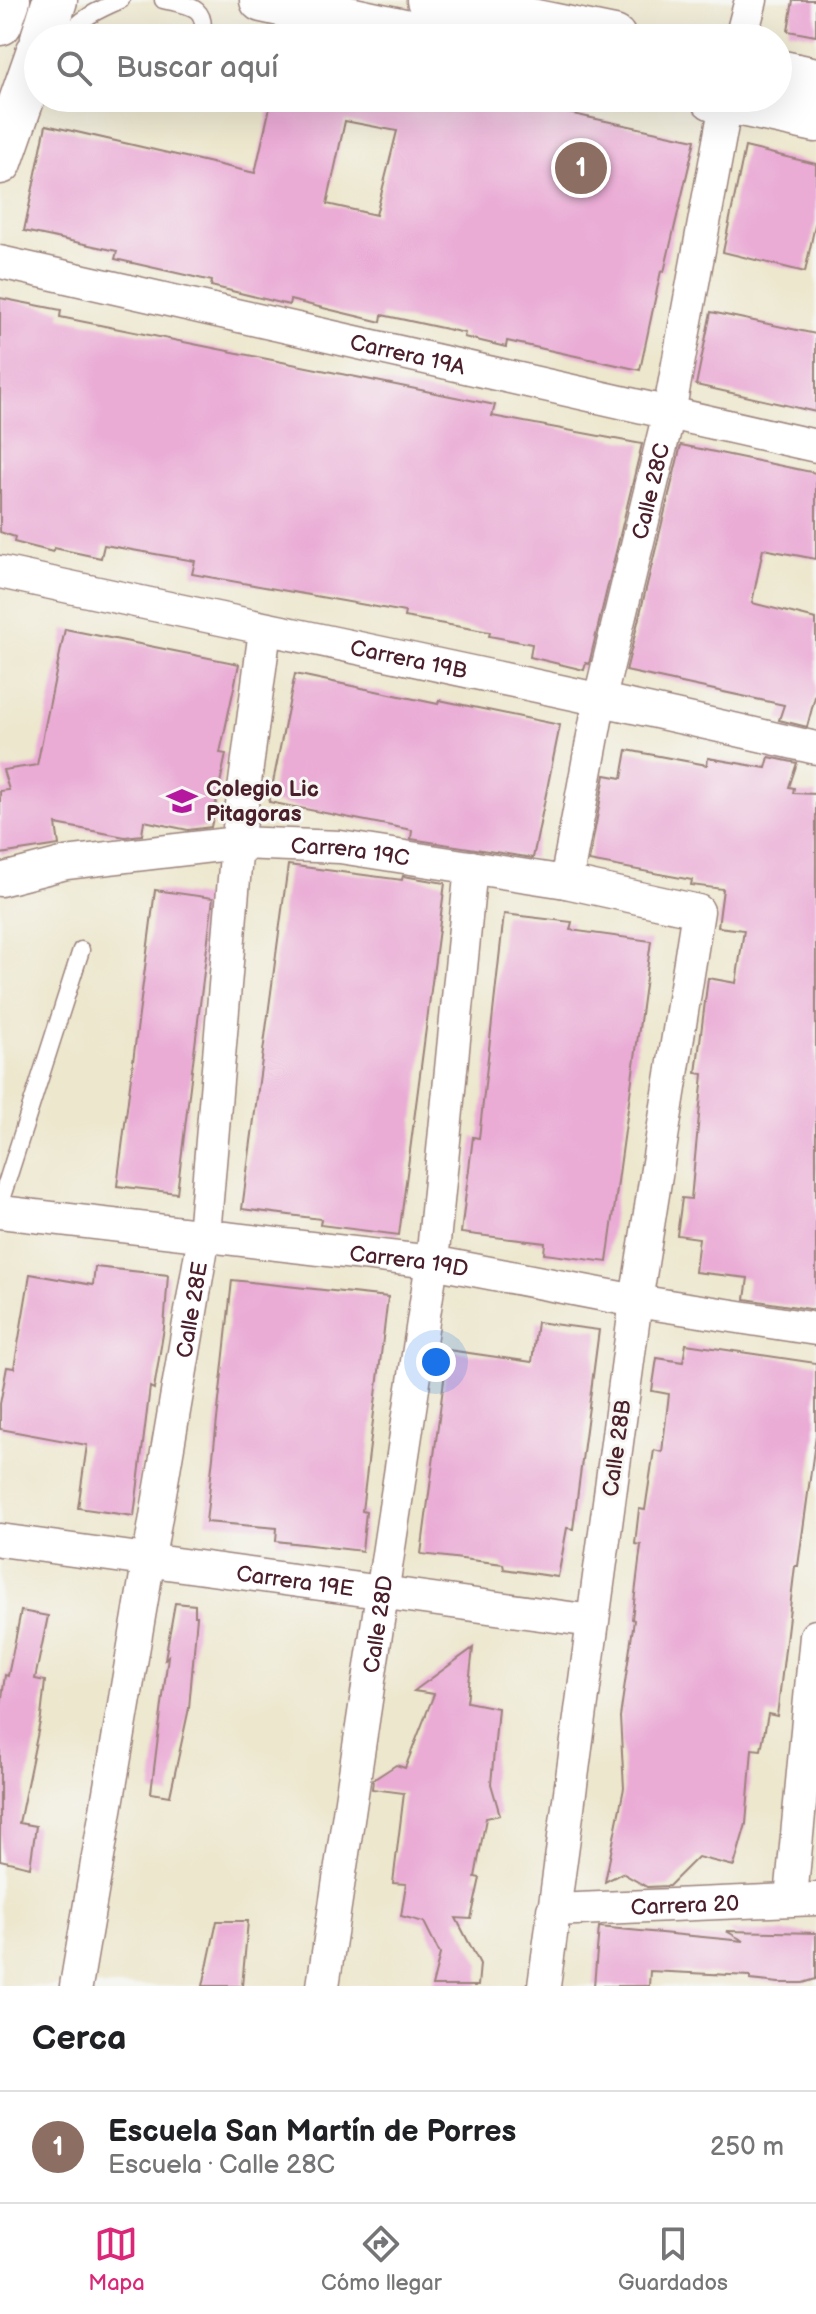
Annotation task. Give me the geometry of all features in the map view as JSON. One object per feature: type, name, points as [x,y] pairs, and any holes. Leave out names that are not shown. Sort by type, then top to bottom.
[{"type":"main road","points":[[0,23],[8,0]]},
{"type":"main road","points":[[47,24],[55,0]]},
{"type":"main road","points":[[262,0],[372,24]]},
{"type":"main road","points":[[429,0],[546,24]]},
{"type":"main road","points":[[792,75],[816,80]]},
{"type":"main road","points":[[0,162],[24,93]]},
{"type":"main road","points":[[780,112],[816,120]]},
{"type":"street","points":[[745,24],[751,0]]},
{"type":"street","name":"Calle 28C","points":[[566,882],[600,698],[669,413],[720,112]]},
{"type":"street","name":"Carrera 19A","points":[[0,262],[816,446]]},
{"type":"street","name":"Carrera 19B","points":[[0,572],[600,698],[816,748]]},
{"type":"street","name":"Calle 28E","points":[[76,1986],[204,1235],[237,843],[265,630]]},
{"type":"street","name":"Carrera 19C","points":[[0,880],[66,863],[237,843],[340,847],[566,882],[698,911]]},
{"type":"street","name":"Calle 28D","points":[[323,1986],[432,1262],[471,867]]},
{"type":"street","name":"Calle 28B","points":[[544,1986],[636,1301],[698,911]]},
{"type":"street","name":"Carrera 19D","points":[[0,1212],[432,1262],[636,1301],[816,1329]]},
{"type":"street","name":"Carrera 19E","points":[[0,1540],[592,1621]]},
{"type":"street","points":[[803,1898],[816,1636]]},
{"type":"street","name":"Carrera 20","points":[[553,1910],[803,1898]]},
{"type":"lane","points":[[75,24],[92,12],[121,0]]},
{"type":"lane","points":[[163,0],[194,7],[203,24]]},
{"type":"lane","points":[[0,1203],[81,950]]},
{"type":"building","points":[[793,0],[816,0],[816,36],[792,32],[792,24],[789,24]]},
{"type":"building","points":[[269,112],[564,112],[695,140],[664,272],[661,271],[640,370],[507,341],[506,347],[464,337],[465,333],[382,315],[381,322],[290,300],[289,305],[211,286],[212,281],[115,259],[117,251],[24,231],[46,125],[255,173]],"holes":[[[345,121],[397,131],[376,215],[327,204]]]},
{"type":"building","points":[[745,147],[816,164],[816,220],[805,272],[723,252]]},
{"type":"building","points":[[0,298],[61,310],[60,317],[495,405],[492,416],[642,444],[589,664],[586,663],[584,670],[530,657],[532,644],[489,636],[490,632],[404,617],[405,612],[192,574],[195,561],[104,545],[101,558],[54,548],[53,552],[14,542],[15,537],[0,532]]},
{"type":"building","points":[[711,312],[816,334],[816,412],[696,385]]},
{"type":"building","points":[[681,445],[816,473],[816,559],[763,549],[752,603],[816,619],[816,693],[807,727],[779,720],[784,705],[626,671]]},
{"type":"building","points":[[65,629],[239,664],[220,753],[226,754],[211,827],[188,830],[144,821],[142,835],[125,837],[56,824],[59,845],[0,854],[0,791],[9,790],[3,770],[37,765]]},
{"type":"building","points":[[295,674],[438,704],[439,700],[560,725],[533,858],[411,839],[412,830],[269,802]]},
{"type":"building","points":[[627,750],[707,765],[708,758],[766,768],[769,757],[797,763],[789,787],[794,788],[793,793],[816,794],[816,1310],[745,1299],[748,1278],[695,1272],[699,1238],[677,1235],[682,1198],[691,1199],[703,1074],[696,1073],[708,978],[736,983],[744,930],[718,927],[723,889],[691,885],[692,880],[589,861],[605,775],[622,778]]},
{"type":"building","points":[[288,865],[445,883],[399,1235],[320,1225],[321,1219],[242,1209]]},
{"type":"building","points":[[155,890],[213,898],[177,1193],[117,1186]]},
{"type":"building","points":[[504,914],[572,922],[570,930],[651,941],[607,1262],[544,1254],[545,1243],[461,1233],[473,1137],[479,1138]]},
{"type":"building","points":[[95,1267],[168,1275],[164,1328],[154,1389],[150,1387],[134,1516],[78,1508],[87,1445],[0,1429],[0,1404],[7,1367],[14,1368],[30,1274],[93,1285]]},
{"type":"building","points":[[232,1280],[388,1297],[362,1511],[366,1512],[362,1551],[276,1541],[277,1528],[206,1522]]},
{"type":"building","points":[[537,1322],[599,1330],[573,1529],[567,1528],[558,1577],[504,1569],[503,1564],[421,1554],[448,1350],[532,1362]]},
{"type":"building","points":[[686,1344],[816,1363],[816,1435],[798,1566],[795,1566],[777,1716],[768,1714],[761,1750],[752,1749],[746,1824],[734,1866],[698,1857],[669,1886],[647,1887],[622,1873],[605,1882],[624,1788],[620,1717],[641,1545],[635,1544],[639,1509],[645,1510],[654,1450],[662,1452],[669,1394],[652,1391],[657,1358],[683,1362]]},
{"type":"building","points":[[175,1603],[195,1605],[197,1616],[189,1708],[170,1796],[151,1793],[168,1656],[165,1659]]},
{"type":"building","points":[[21,1611],[48,1616],[35,1679],[45,1681],[41,1717],[19,1823],[36,1826],[30,1867],[0,1860],[0,1713],[5,1675],[8,1676]]},
{"type":"building","points":[[473,1648],[467,1702],[498,1708],[491,1784],[500,1815],[486,1818],[475,1877],[480,1878],[471,1919],[456,1918],[480,1964],[478,1986],[432,1986],[440,1954],[424,1922],[401,1916],[406,1884],[393,1883],[404,1793],[372,1789],[373,1780],[396,1765],[405,1768],[434,1694],[414,1691]]},
{"type":"building","points":[[217,1921],[248,1921],[242,1986],[203,1986]]},
{"type":"building","points":[[599,1927],[744,1941],[726,1931],[816,1933],[816,1979],[803,1983],[779,1983],[750,1980],[750,1976],[650,1971],[649,1986],[594,1986]]},
{"type":"place","name":"Escuela San Martín de Porres","points":[[581,168]]},
{"type":"place","name":"Colegio Lic Pitagoras","points":[[182,801]]}]
